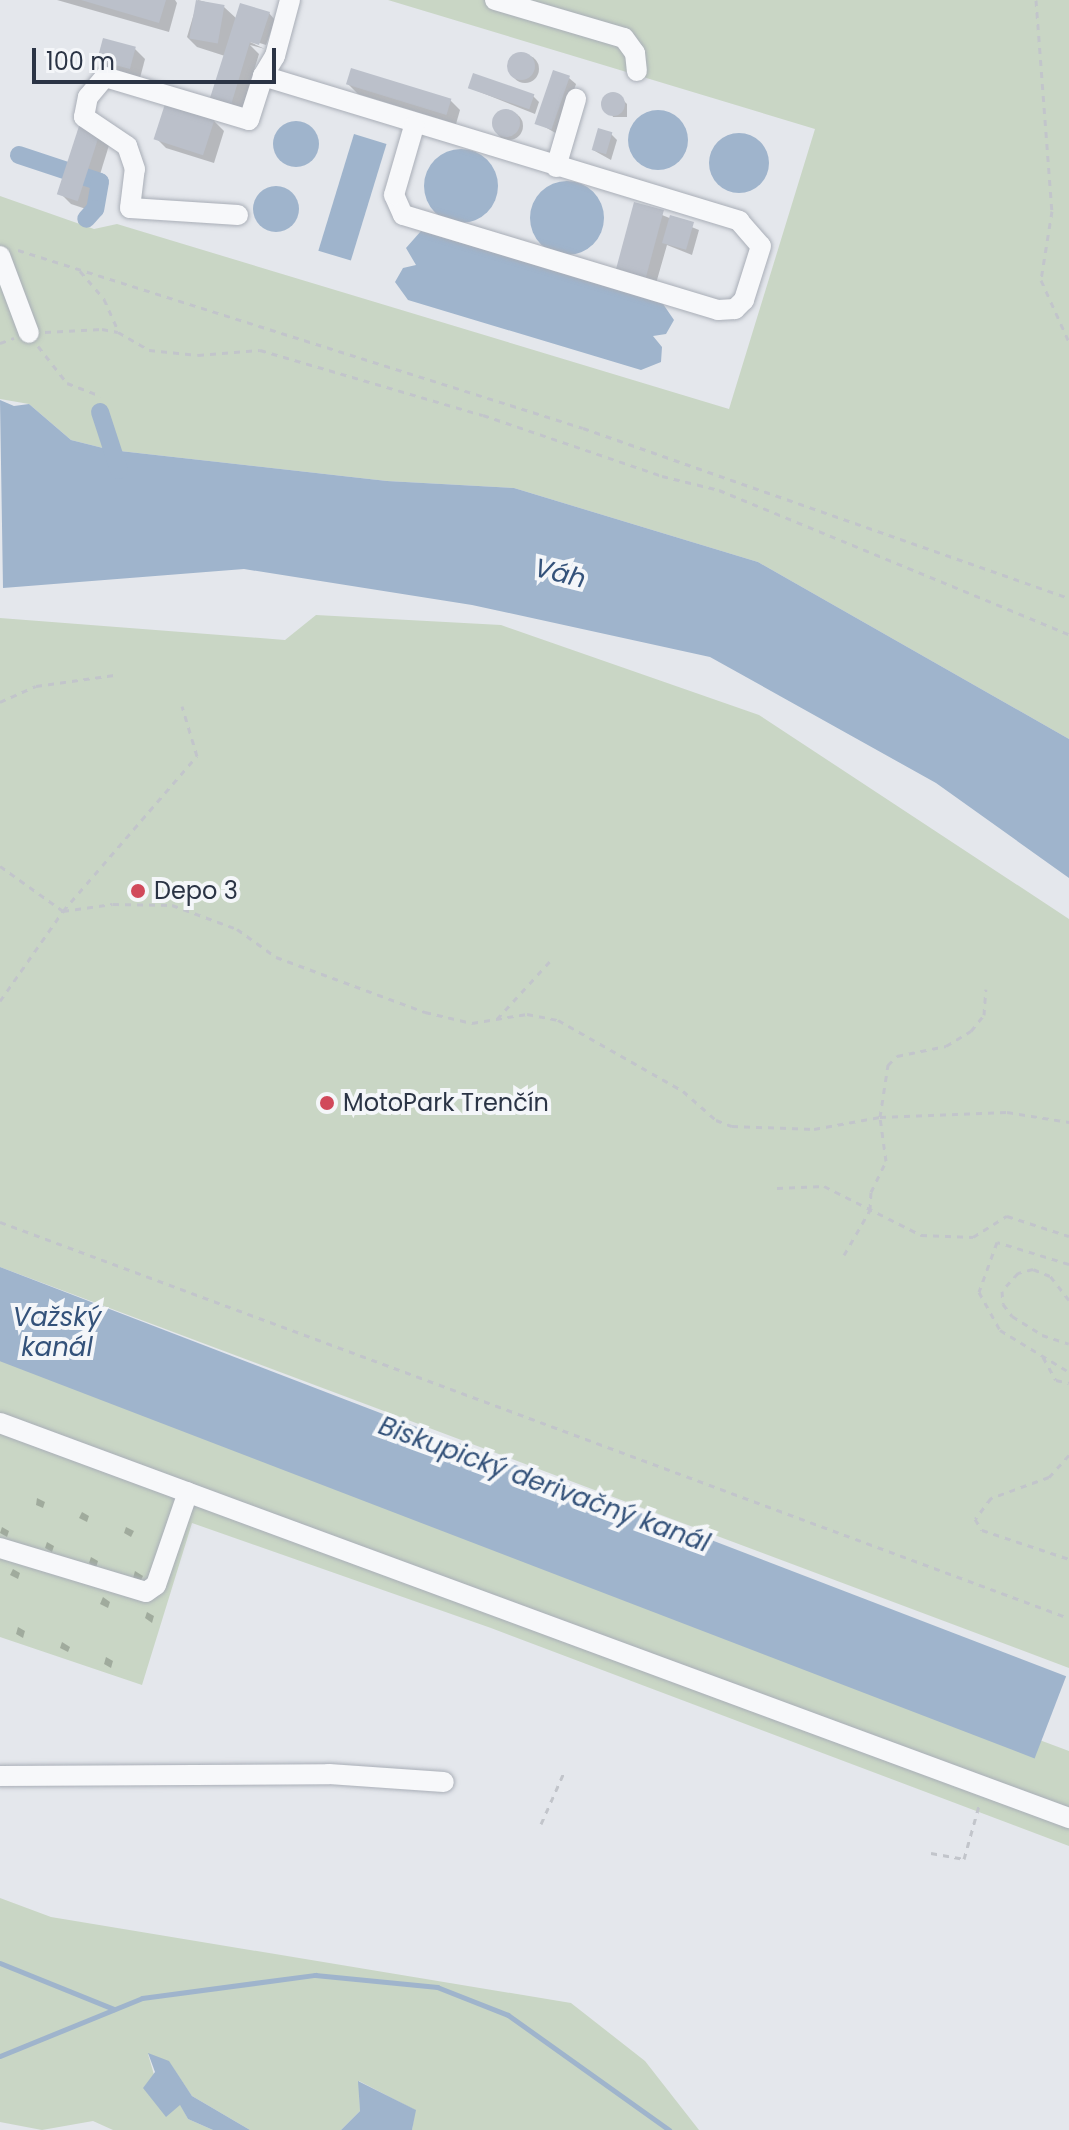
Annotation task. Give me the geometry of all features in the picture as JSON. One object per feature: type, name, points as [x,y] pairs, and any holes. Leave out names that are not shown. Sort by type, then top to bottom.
[{"type":"lane","points":[[238,215],[130,208],[135,169],[127,146],[84,117],[86,107],[105,77],[249,120],[263,76],[275,56],[290,0]]},
{"type":"lane","points":[[495,0],[624,38],[635,53],[637,71]]},
{"type":"lane","points":[[263,76],[414,126],[739,221],[751,229],[761,246],[744,300],[735,309],[718,310],[403,215],[394,195],[414,126]]},
{"type":"lane","points":[[556,167],[576,99]]},
{"type":"lane","points":[[7,252],[29,333]]},
{"type":"lane","points":[[0,1423],[1069,1818]]},
{"type":"lane","points":[[0,1548],[146,1592],[156,1585],[188,1492]]},
{"type":"lane","points":[[0,1776],[329,1774],[444,1782]]},
{"type":"path","points":[[1036,0],[1052,211],[1041,280],[1069,342]]},
{"type":"path","points":[[7,252],[78,268],[570,423],[1069,598]]},
{"type":"path","points":[[78,268],[104,299],[118,332]]},
{"type":"path","points":[[29,333],[118,332],[149,350],[198,355],[260,350],[719,490],[1069,634]]},
{"type":"path","points":[[29,333],[67,383],[101,396]]},
{"type":"path","points":[[0,702],[36,686],[114,675]]},
{"type":"path","points":[[0,1001],[63,911],[197,756],[182,706]]},
{"type":"path","points":[[0,866],[63,911],[113,904],[172,905],[237,929],[276,957],[382,998],[472,1023],[527,1014],[558,1020],[657,1075],[732,1126],[814,1129],[880,1117],[1007,1112],[1069,1122]]},
{"type":"path","points":[[497,1019],[551,960]]},
{"type":"path","points":[[844,1255],[870,1210],[871,1192],[886,1161],[880,1117],[888,1065],[897,1056],[946,1046],[971,1031],[984,1015],[986,989]]},
{"type":"path","points":[[777,1188],[824,1186],[921,1235],[954,1239],[973,1237],[1007,1216],[1069,1236]]},
{"type":"path","points":[[0,1222],[1069,1618]]},
{"type":"path","points":[[1069,1264],[997,1242],[981,1276],[979,1292],[991,1321],[1069,1372]]},
{"type":"path","points":[[1069,1300],[1050,1276],[1033,1269],[1018,1273],[1002,1291],[1003,1304],[1024,1326],[1069,1344]]},
{"type":"path","points":[[1042,1356],[1056,1380],[1069,1383]]},
{"type":"path","points":[[1069,1455],[1049,1477],[991,1498],[975,1519],[982,1530],[1069,1559]]},
{"type":"path","points":[[541,1824],[565,1770]]},
{"type":"path","points":[[931,1853],[964,1859],[985,1787]]},
{"type":"green space","points":[[388,0],[1069,0],[1069,739],[758,562],[514,488],[387,481],[111,450],[71,440],[29,404],[0,399],[0,196],[94,229],[117,224],[729,409],[815,129]]},
{"type":"green space","points":[[316,615],[501,625],[759,715],[1069,919],[1069,1668],[0,1267],[0,618],[285,640]]},
{"type":"green space","points":[[0,1355],[1069,1751],[1069,1846],[491,1628],[192,1523],[142,1685],[0,1637]]},
{"type":"green space","points":[[0,1898],[51,1917],[571,2003],[645,2061],[699,2130],[412,2130],[415,2110],[359,2081],[360,2111],[341,2130],[250,2130],[192,2096],[169,2062],[148,2054],[166,2116],[180,2104],[188,2119],[213,2130],[113,2130],[93,2121],[42,2130],[0,2122]]},
{"type":"water","points":[[658,110],[679,119],[688,140],[679,161],[658,170],[637,161],[628,140],[637,119]]},
{"type":"water","points":[[296,121],[313,127],[319,144],[313,161],[296,167],[279,161],[273,144],[279,127]]},
{"type":"water","points":[[739,133],[760,142],[769,163],[760,184],[739,193],[718,184],[709,163],[718,142]]},
{"type":"water","points":[[354,134],[387,144],[351,261],[318,251]]},
{"type":"water","points":[[461,149],[482,155],[492,165],[498,186],[492,207],[482,217],[461,223],[440,217],[430,207],[424,186],[430,165],[440,155]]},
{"type":"water","points":[[567,181],[588,187],[598,197],[604,218],[598,239],[588,249],[567,255],[546,249],[536,239],[530,218],[536,197],[546,187]]},
{"type":"water","points":[[276,186],[293,192],[299,209],[293,226],[276,232],[259,226],[253,209],[259,192]]},
{"type":"water","points":[[421,231],[661,301],[674,320],[666,334],[653,336],[662,347],[661,362],[641,370],[408,300],[395,282],[403,268],[416,265],[406,248]]},
{"type":"water","name":"Váh","points":[[0,400],[14,406],[29,404],[71,440],[111,450],[387,481],[514,488],[758,562],[1069,739],[1069,878],[936,783],[710,657],[472,605],[244,569],[3,588]]},
{"type":"water","name":"Važský kanál","points":[[0,1267],[1066,1676],[1035,1758],[0,1361]]},
{"type":"water","points":[[148,2053],[169,2061],[192,2096],[250,2130],[213,2130],[188,2119],[180,2105],[166,2117],[143,2088],[155,2072]]},
{"type":"water","points":[[358,2081],[416,2110],[412,2130],[341,2130],[360,2111]]},
{"type":"building","points":[[81,0],[166,0],[159,23]]},
{"type":"building","points":[[196,0],[225,5],[218,43],[189,38]]},
{"type":"building","points":[[240,3],[270,12],[259,45],[250,42],[231,105],[210,98]]},
{"type":"building","points":[[103,38],[136,47],[130,69],[97,60]]},
{"type":"building","points":[[521,52],[531,56],[535,66],[531,76],[521,80],[511,76],[507,66],[511,56]]},
{"type":"building","points":[[351,68],[451,99],[446,115],[346,84]]},
{"type":"building","points":[[553,70],[570,76],[551,130],[534,124]]},
{"type":"building","points":[[473,73],[534,94],[529,109],[468,88]]},
{"type":"building","points":[[613,92],[621,96],[625,104],[621,112],[613,116],[605,112],[601,104],[605,96]]},
{"type":"building","points":[[165,104],[214,120],[203,155],[154,139]]},
{"type":"building","points":[[506,109],[516,113],[520,123],[516,133],[506,137],[496,133],[492,123],[496,113]]},
{"type":"building","points":[[80,123],[101,130],[78,201],[57,194]]},
{"type":"building","points":[[598,128],[612,132],[606,154],[592,150]]},
{"type":"building","points":[[634,202],[664,210],[646,279],[616,271]]},
{"type":"building","points":[[670,215],[694,222],[686,250],[662,243]]},
{"type":"waterway","points":[[19,155],[100,182],[95,209],[86,219]]},
{"type":"waterway","points":[[100,412],[119,470]]},
{"type":"waterway","points":[[0,1963],[114,2009]]},
{"type":"waterway","points":[[0,2056],[142,1998],[315,1975],[437,1987],[508,2015],[669,2130]]},
{"type":"place","name":"Depo 3","points":[[138,891]]},
{"type":"place","name":"MotoPark Trenčín","points":[[327,1103]]},
{"type":"water label","name":"Biskupický derivačný kanál","points":[[544,1485]]}]
